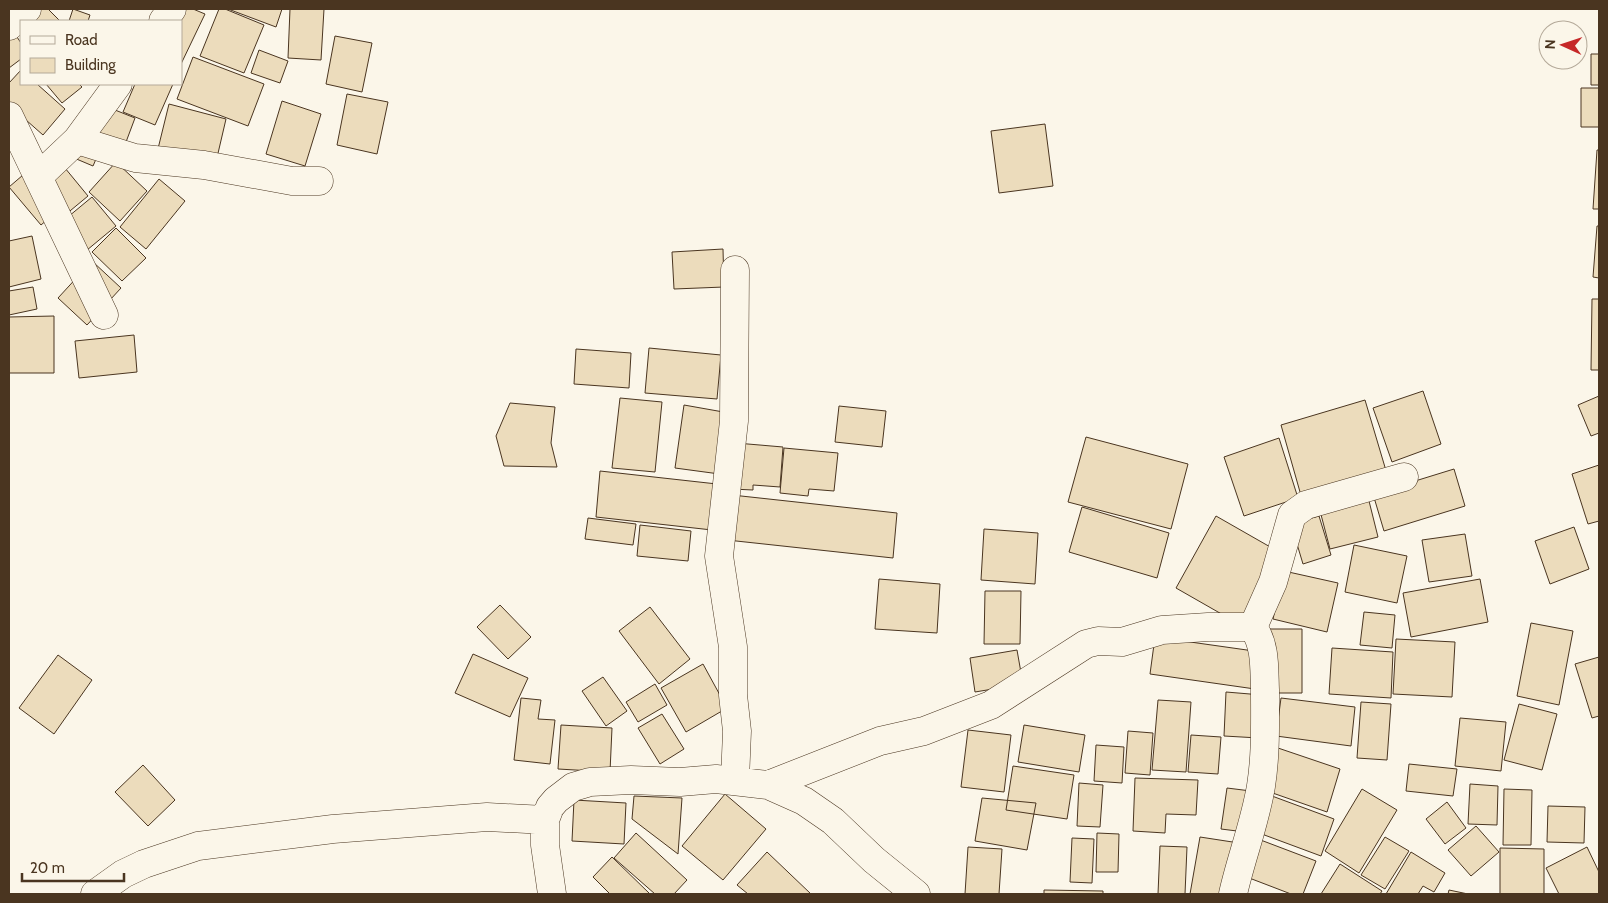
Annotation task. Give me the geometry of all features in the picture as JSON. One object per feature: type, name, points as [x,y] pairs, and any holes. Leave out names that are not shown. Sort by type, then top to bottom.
[{"type":"street","points":[[9,26],[27,9]]},
{"type":"street","points":[[164,20],[172,9]]},
{"type":"street","points":[[38,177],[77,140],[117,85]]},
{"type":"street","points":[[9,116],[104,316]]},
{"type":"street","points":[[77,140],[135,158],[204,165],[292,181],[320,181]]},
{"type":"street","points":[[735,270],[734,421],[719,556],[734,647],[733,695],[738,731],[735,780]]},
{"type":"street","points":[[1253,627],[1273,582],[1292,515],[1306,505],[1404,477]]},
{"type":"street","points":[[768,785],[880,741],[924,731],[991,706],[1086,644],[1098,641],[1122,642],[1162,630],[1253,627]]},
{"type":"street","points":[[1233,894],[1254,817],[1265,754],[1264,656],[1260,637],[1253,627]]},
{"type":"street","points":[[552,894],[545,845],[545,820],[550,807],[564,792],[590,782],[631,780],[680,782],[716,778],[768,785],[804,801],[833,821],[874,860],[916,894]]},
{"type":"street","points":[[95,894],[123,874],[144,864],[198,846],[334,829],[487,817],[545,820]]},
{"type":"building","points":[[34,9],[48,9],[59,20],[28,20]]},
{"type":"building","points":[[73,9],[90,15],[88,20],[69,20]]},
{"type":"building","points":[[159,9],[193,9],[205,14],[182,62],[182,20],[154,20]]},
{"type":"building","points":[[219,9],[225,9],[264,25],[244,73],[200,56]]},
{"type":"building","points":[[228,9],[282,9],[276,27]]},
{"type":"building","points":[[290,9],[324,9],[321,60],[288,58]]},
{"type":"building","points":[[9,25],[20,42],[20,60],[9,68]]},
{"type":"building","points":[[335,36],[372,43],[362,92],[326,84]]},
{"type":"building","points":[[259,50],[288,61],[280,83],[251,73]]},
{"type":"building","points":[[1591,54],[1599,54],[1599,85],[1591,85]]},
{"type":"building","points":[[193,57],[264,84],[248,126],[177,99]]},
{"type":"building","points":[[20,71],[20,85],[38,85],[65,109],[43,135],[9,105],[9,83]]},
{"type":"building","points":[[47,85],[80,85],[82,87],[62,103]]},
{"type":"building","points":[[135,85],[173,85],[155,125],[123,112]]},
{"type":"building","points":[[1581,88],[1599,88],[1599,127],[1581,127]]},
{"type":"building","points":[[347,94],[388,102],[377,154],[337,145]]},
{"type":"building","points":[[90,100],[135,118],[120,158],[100,150],[93,166],[67,155]]},
{"type":"building","points":[[282,101],[321,114],[305,166],[266,154]]},
{"type":"building","points":[[169,104],[226,119],[212,179],[154,165]]},
{"type":"building","points":[[1045,124],[1053,186],[999,193],[991,131]]},
{"type":"building","points":[[1597,150],[1599,150],[1599,209],[1593,209]]},
{"type":"building","points":[[51,151],[88,196],[53,225],[48,219],[41,225],[9,187]]},
{"type":"building","points":[[116,162],[147,191],[120,221],[89,192]]},
{"type":"building","points":[[159,179],[185,201],[146,249],[120,227]]},
{"type":"building","points":[[92,197],[116,226],[75,260],[51,231]]},
{"type":"building","points":[[1597,226],[1599,226],[1599,278],[1593,277]]},
{"type":"building","points":[[116,228],[146,258],[122,281],[92,252]]},
{"type":"building","points":[[32,236],[41,279],[9,287],[9,241]]},
{"type":"building","points":[[723,249],[724,287],[674,289],[672,252]]},
{"type":"building","points":[[92,261],[121,288],[87,325],[58,298]]},
{"type":"building","points":[[33,287],[37,309],[9,315],[9,291]]},
{"type":"building","points":[[1592,299],[1599,299],[1599,370],[1591,370]]},
{"type":"building","points":[[54,316],[54,373],[9,373],[9,317]]},
{"type":"building","points":[[134,335],[137,372],[79,378],[75,341]]},
{"type":"building","points":[[649,348],[721,355],[717,399],[645,393]]},
{"type":"building","points":[[576,349],[631,353],[629,388],[574,384]]},
{"type":"building","points":[[1423,391],[1441,444],[1392,462],[1373,408]]},
{"type":"building","points":[[1599,396],[1599,433],[1591,436],[1578,405]]},
{"type":"building","points":[[620,398],[662,402],[655,472],[612,468]]},
{"type":"building","points":[[1365,400],[1387,474],[1302,499],[1281,425]]},
{"type":"building","points":[[510,403],[555,407],[551,443],[557,467],[504,466],[496,436]]},
{"type":"building","points":[[684,405],[729,413],[727,475],[675,468]]},
{"type":"building","points":[[839,406],[886,411],[882,447],[835,442]]},
{"type":"building","points":[[1086,437],[1188,464],[1171,529],[1068,502]]},
{"type":"building","points":[[1279,438],[1298,498],[1244,516],[1224,457]]},
{"type":"building","points":[[736,443],[783,447],[780,487],[753,485],[753,490],[732,489]]},
{"type":"building","points":[[784,448],[838,453],[834,491],[809,489],[808,496],[780,493]]},
{"type":"building","points":[[1599,465],[1599,521],[1588,524],[1572,474]]},
{"type":"building","points":[[1454,469],[1465,506],[1384,531],[1373,494]]},
{"type":"building","points":[[600,471],[717,484],[712,530],[596,517]]},
{"type":"building","points":[[1367,493],[1378,537],[1330,549],[1319,507]]},
{"type":"building","points":[[732,495],[897,513],[893,558],[727,540]]},
{"type":"building","points":[[1082,507],[1169,533],[1157,578],[1069,552]]},
{"type":"building","points":[[1216,516],[1279,552],[1239,624],[1176,588]]},
{"type":"building","points":[[1319,516],[1331,555],[1303,564],[1291,524]]},
{"type":"building","points":[[588,518],[636,524],[633,545],[585,539]]},
{"type":"building","points":[[640,525],[691,531],[688,561],[637,556]]},
{"type":"building","points":[[1574,527],[1589,569],[1550,584],[1535,541]]},
{"type":"building","points":[[984,529],[1038,533],[1035,584],[981,580]]},
{"type":"building","points":[[1465,534],[1472,576],[1429,582],[1422,540]]},
{"type":"building","points":[[1354,545],[1407,556],[1397,603],[1345,592]]},
{"type":"building","points":[[1284,571],[1338,583],[1327,632],[1273,619]]},
{"type":"building","points":[[879,579],[940,584],[937,633],[875,629]]},
{"type":"building","points":[[1480,579],[1488,622],[1411,637],[1403,593]]},
{"type":"building","points":[[985,591],[1021,591],[1020,644],[984,644]]},
{"type":"building","points":[[500,605],[531,637],[508,659],[477,627]]},
{"type":"building","points":[[650,607],[690,659],[659,684],[619,631]]},
{"type":"building","points":[[1364,612],[1395,615],[1392,648],[1360,645]]},
{"type":"building","points":[[1531,623],[1573,631],[1559,705],[1517,696]]},
{"type":"building","points":[[1266,629],[1302,629],[1302,693],[1266,693]]},
{"type":"building","points":[[1155,637],[1261,652],[1255,689],[1150,674]]},
{"type":"building","points":[[1396,639],[1455,642],[1452,697],[1393,694]]},
{"type":"building","points":[[1332,648],[1393,652],[1391,698],[1329,694]]},
{"type":"building","points":[[1017,650],[1023,684],[975,692],[970,658]]},
{"type":"building","points":[[473,654],[528,678],[510,717],[455,693]]},
{"type":"building","points":[[58,655],[92,680],[54,734],[19,708]]},
{"type":"building","points":[[1599,657],[1599,716],[1592,718],[1575,664]]},
{"type":"building","points":[[703,664],[727,708],[686,732],[661,688]]},
{"type":"building","points":[[603,677],[627,711],[606,726],[582,691]]},
{"type":"building","points":[[655,684],[667,705],[638,722],[626,702]]},
{"type":"building","points":[[1226,692],[1262,695],[1259,738],[1224,736]]},
{"type":"building","points":[[521,698],[541,700],[538,719],[555,720],[550,764],[514,760]]},
{"type":"building","points":[[1281,698],[1355,707],[1351,746],[1276,736]]},
{"type":"building","points":[[1158,700],[1191,702],[1186,772],[1152,770]]},
{"type":"building","points":[[1361,702],[1391,704],[1387,760],[1357,758]]},
{"type":"building","points":[[1519,704],[1557,714],[1542,770],[1504,760]]},
{"type":"building","points":[[662,714],[684,749],[660,764],[638,728]]},
{"type":"building","points":[[1460,718],[1506,722],[1501,771],[1455,766]]},
{"type":"building","points":[[561,725],[612,728],[610,772],[558,769]]},
{"type":"building","points":[[1024,725],[1085,735],[1079,772],[1018,762]]},
{"type":"building","points":[[968,730],[1011,735],[1004,792],[961,787]]},
{"type":"building","points":[[1128,731],[1153,733],[1150,775],[1125,773]]},
{"type":"building","points":[[1191,735],[1221,737],[1218,774],[1188,772]]},
{"type":"building","points":[[1096,745],[1124,747],[1122,783],[1094,781]]},
{"type":"building","points":[[1278,748],[1340,769],[1327,812],[1264,790]]},
{"type":"building","points":[[1409,764],[1457,769],[1453,796],[1406,791]]},
{"type":"building","points":[[143,765],[175,800],[148,826],[115,792]]},
{"type":"building","points":[[1013,766],[1074,775],[1067,819],[1006,810]]},
{"type":"building","points":[[1135,778],[1198,780],[1196,815],[1166,814],[1165,833],[1133,831]]},
{"type":"building","points":[[1079,783],[1103,785],[1100,827],[1077,826]]},
{"type":"building","points":[[1470,784],[1498,786],[1497,825],[1468,824]]},
{"type":"building","points":[[1227,788],[1251,791],[1245,832],[1221,829]]},
{"type":"building","points":[[1362,789],[1397,810],[1359,873],[1325,851]]},
{"type":"building","points":[[1504,789],[1532,790],[1531,845],[1503,845]]},
{"type":"building","points":[[725,794],[766,829],[723,880],[682,846]]},
{"type":"building","points":[[634,796],[682,798],[678,854],[632,819]]},
{"type":"building","points":[[1272,796],[1334,819],[1321,856],[1259,833]]},
{"type":"building","points":[[982,798],[1036,803],[1027,850],[975,841]]},
{"type":"building","points":[[574,800],[626,803],[624,844],[572,841]]},
{"type":"building","points":[[1447,802],[1466,828],[1445,844],[1426,819]]},
{"type":"building","points":[[1548,806],[1585,807],[1584,843],[1547,842]]},
{"type":"building","points":[[1476,826],[1499,852],[1471,876],[1448,850]]},
{"type":"building","points":[[636,833],[687,880],[674,894],[655,894],[614,858]]},
{"type":"building","points":[[1097,833],[1119,834],[1118,872],[1096,872]]},
{"type":"building","points":[[1200,837],[1239,843],[1230,894],[1190,894]]},
{"type":"building","points":[[1385,837],[1409,851],[1385,889],[1361,875]]},
{"type":"building","points":[[1072,838],[1094,839],[1092,883],[1070,882]]},
{"type":"building","points":[[1258,839],[1316,861],[1303,894],[1291,894],[1244,876]]},
{"type":"building","points":[[1160,846],[1187,847],[1185,894],[1158,894]]},
{"type":"building","points":[[968,847],[1002,849],[999,894],[965,894]]},
{"type":"building","points":[[1587,847],[1599,872],[1599,894],[1559,894],[1546,868]]},
{"type":"building","points":[[1500,848],[1544,849],[1544,894],[1500,894]]},
{"type":"building","points":[[767,852],[811,894],[748,894],[737,885]]},
{"type":"building","points":[[1411,852],[1445,873],[1434,892],[1423,886],[1418,894],[1386,894]]},
{"type":"building","points":[[612,857],[650,894],[610,894],[593,877]]},
{"type":"building","points":[[1340,864],[1382,891],[1380,894],[1321,894]]},
{"type":"building","points":[[1044,890],[1103,891],[1103,894],[1044,894]]},
{"type":"building","points":[[1449,890],[1468,894],[1448,894]]}]
